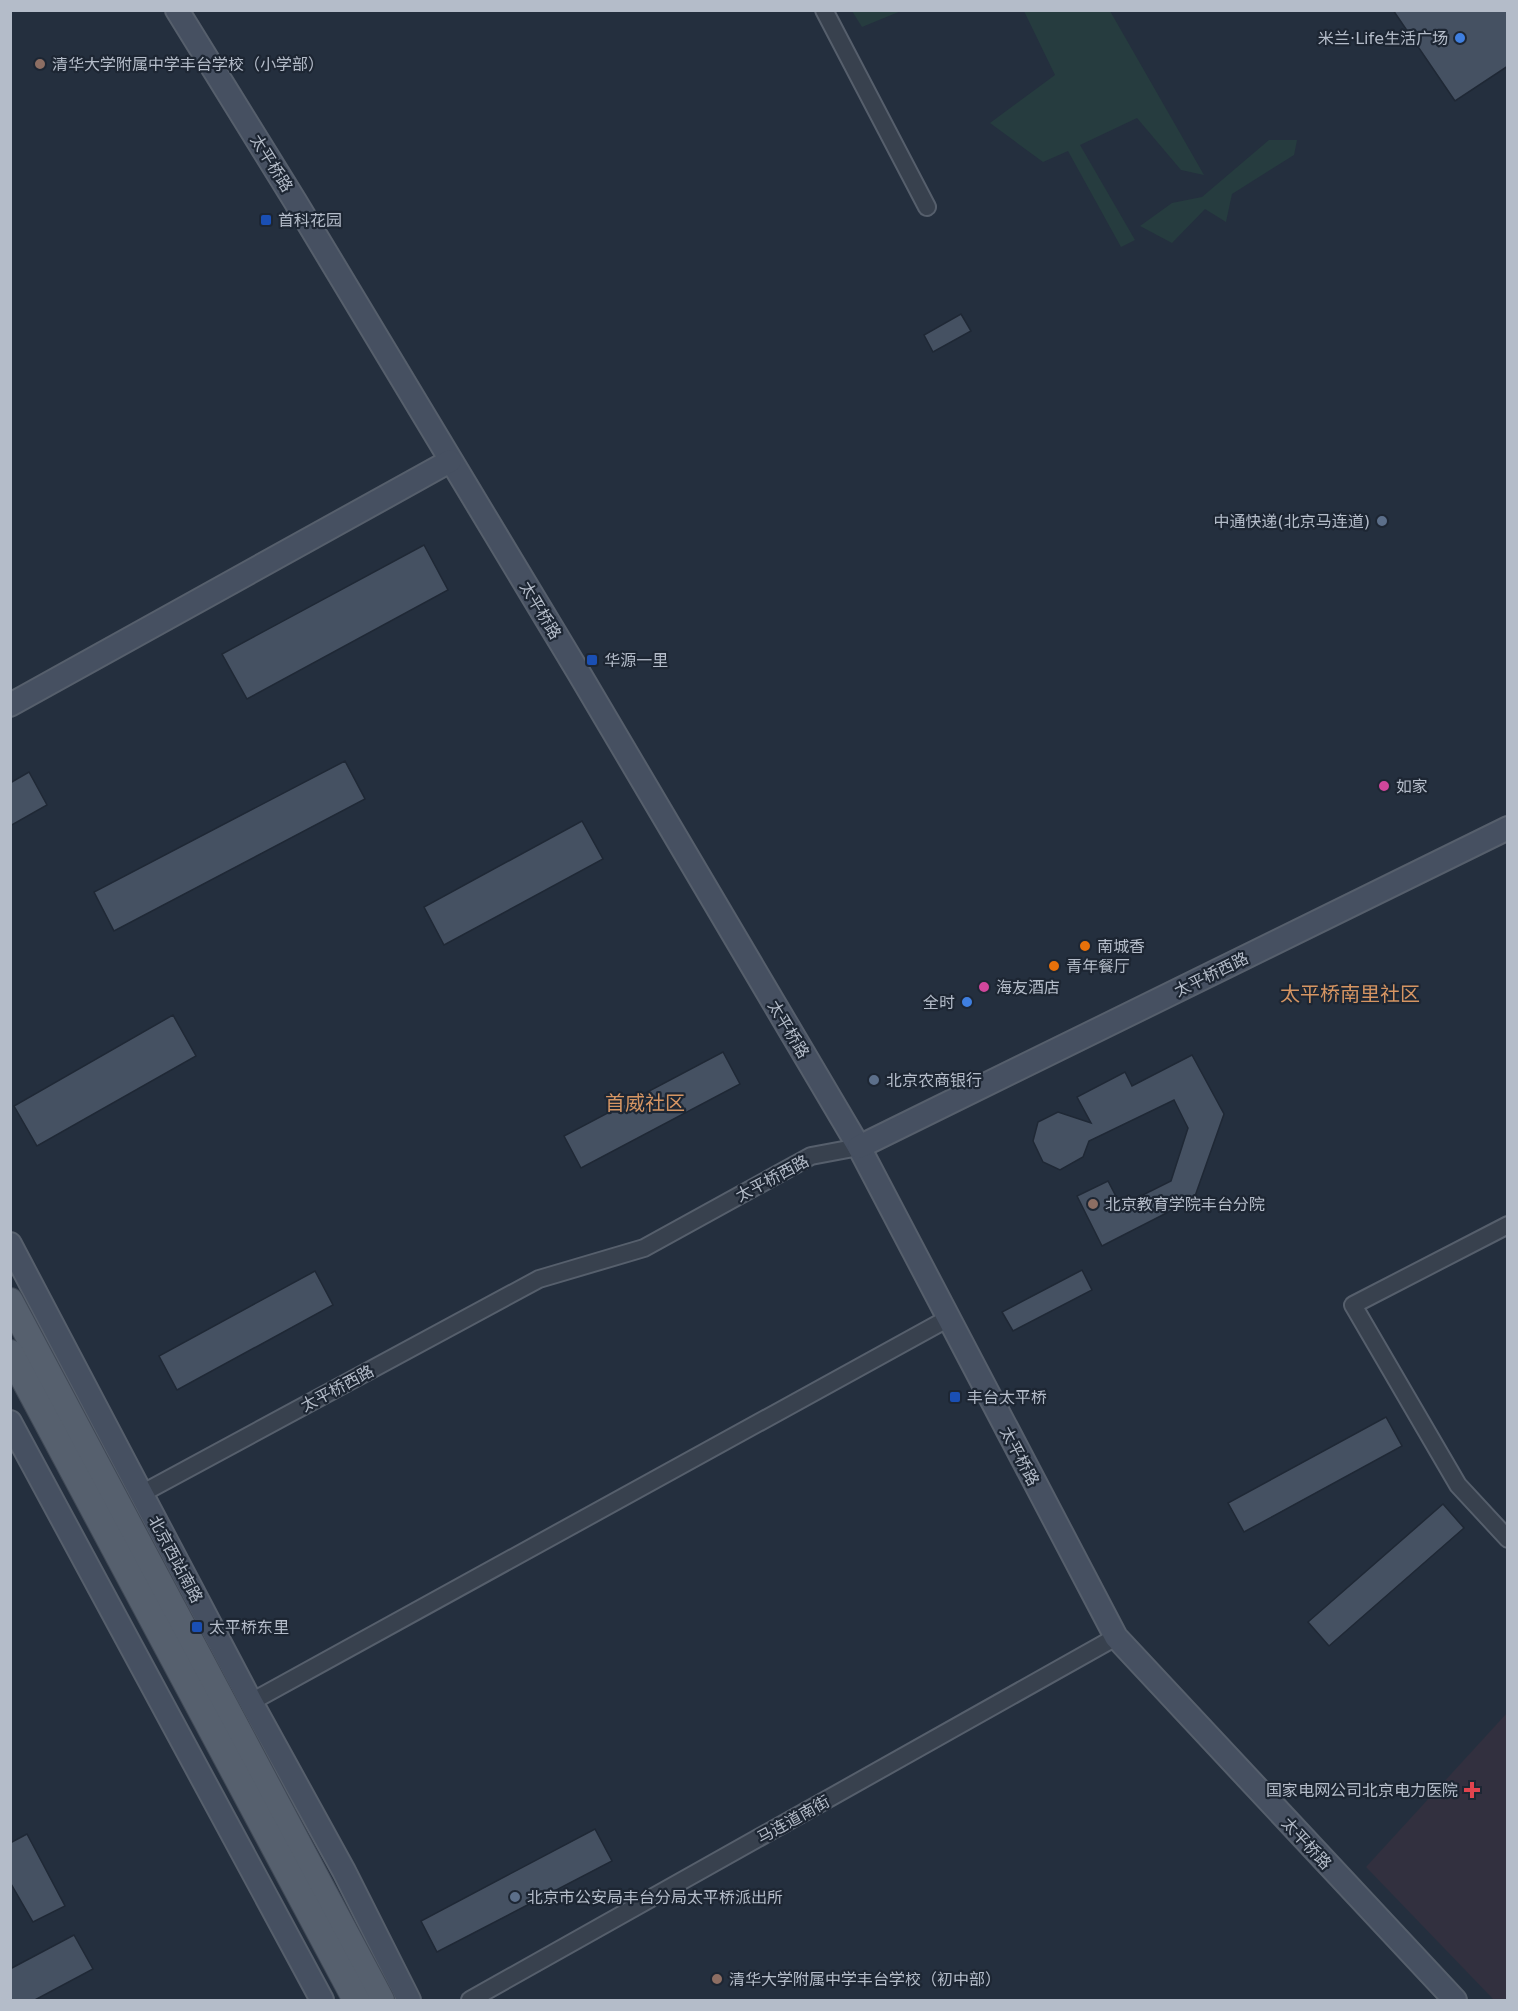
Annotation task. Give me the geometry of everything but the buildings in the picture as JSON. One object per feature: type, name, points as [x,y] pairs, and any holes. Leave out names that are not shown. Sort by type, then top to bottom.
[{"type":"main road","name":"北京西站南路","points":[[10,1301],[381,2001]]},
{"type":"main road","points":[[10,1353],[356,2001]]},
{"type":"street","name":"太平桥路","points":[[177,10],[295,201],[579,673],[859,1148],[1116,1637],[1455,2001]]},
{"type":"street","points":[[824,10],[927,207]]},
{"type":"street","points":[[10,705],[450,461]]},
{"type":"street","name":"太平桥西路","points":[[141,1494],[539,1279],[644,1248],[811,1156],[859,1148],[1508,828]]},
{"type":"street","points":[[1508,1225],[1353,1305],[1458,1485],[1508,1539]]},
{"type":"street","name":"北京西站南路","points":[[10,1244],[251,1702],[344,1871],[409,2001]]},
{"type":"street","points":[[251,1702],[947,1319]]},
{"type":"street","points":[[10,1422],[322,2001]]},
{"type":"street","name":"马连道南街","points":[[470,2001],[1116,1637]]},
{"type":"shaded area","name":"国家电网公司北京电力医院","points":[[1507,1713],[1508,2000],[1494,2000],[1366,1867]]},
{"type":"green space","points":[[852,11],[901,11],[862,27]]},
{"type":"green space","points":[[1024,11],[1110,11],[1204,175],[1181,170],[1137,118],[1080,145],[1135,240],[1121,247],[1068,151],[1043,162],[990,123],[1055,75]]},
{"type":"green space","points":[[1269,140],[1297,140],[1294,155],[1232,194],[1226,222],[1205,209],[1172,243],[1140,226],[1172,203],[1202,197]]},
{"type":"place","name":"米兰·Life生活广场","points":[[1460,38]]},
{"type":"place","name":"清华大学附属中学丰台学校（小学部）","points":[[40,64]]},
{"type":"place","name":"首科花园","points":[[266,220]]},
{"type":"place","name":"中通快递(北京马连道)","points":[[1382,521]]},
{"type":"place","name":"华源一里","points":[[592,660]]},
{"type":"place","name":"如家","points":[[1384,786]]},
{"type":"place","name":"南城香","points":[[1085,946]]},
{"type":"place","name":"青年餐厅","points":[[1054,966]]},
{"type":"place","name":"海友酒店","points":[[984,987]]},
{"type":"place","name":"全时","points":[[967,1002]]},
{"type":"place","name":"北京农商银行","points":[[874,1080]]},
{"type":"place","name":"北京教育学院丰台分院","points":[[1093,1204]]},
{"type":"place","name":"丰台太平桥","points":[[955,1397]]},
{"type":"place","name":"太平桥东里","points":[[197,1627]]},
{"type":"place","name":"国家电网公司北京电力医院","points":[[1472,1790]]},
{"type":"place","name":"北京市公安局丰台分局太平桥派出所","points":[[515,1897]]},
{"type":"place","name":"清华大学附属中学丰台学校（初中部）","points":[[717,1979]]},
{"type":"district","name":"太平桥南里社区","points":[[1350,994]]},
{"type":"district","name":"首威社区","points":[[645,1103]]}]
